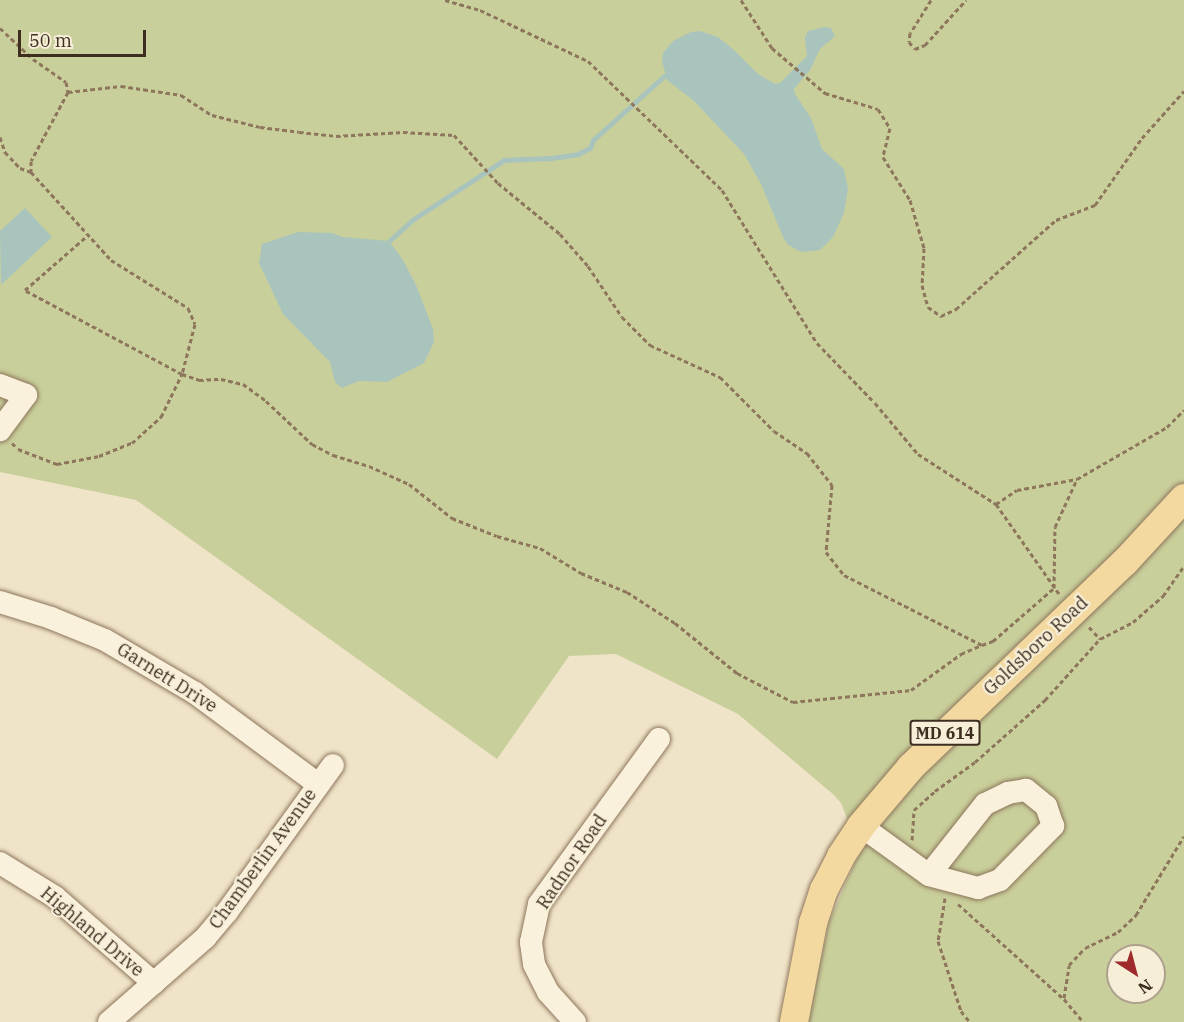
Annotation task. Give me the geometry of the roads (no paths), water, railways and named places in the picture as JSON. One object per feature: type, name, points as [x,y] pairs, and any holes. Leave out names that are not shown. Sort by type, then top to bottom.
[{"type":"main road","name":"Goldsboro Road","points":[[794,1022],[813,923],[824,890],[841,856],[861,826],[884,796],[938,740],[1125,562],[1184,498]]},
{"type":"street","points":[[0,385],[26,395],[1,431]]},
{"type":"street","name":"Garnett Drive","points":[[0,602],[51,618],[105,640],[195,693],[318,784]]},
{"type":"street","name":"Radnor Road","points":[[575,1022],[548,992],[534,964],[531,942],[539,904],[659,739]]},
{"type":"street","name":"Chamberlin Avenue","points":[[109,1022],[204,938],[227,912],[333,765]]},
{"type":"street","points":[[861,826],[929,875],[978,888],[1000,880],[1053,826],[1046,806],[1026,790],[1008,793],[985,804],[929,875]]},
{"type":"street","name":"Highland Drive","points":[[0,863],[56,897],[154,983]]},
{"type":"water","points":[[831,28],[835,36],[820,49],[810,70],[794,89],[811,118],[822,149],[844,169],[848,189],[844,213],[833,237],[820,250],[801,252],[788,245],[783,237],[761,184],[744,154],[693,100],[667,80],[662,61],[663,53],[673,41],[691,32],[700,31],[718,37],[758,74],[775,84],[780,83],[807,56],[805,38],[808,31]]},
{"type":"water","points":[[25,208],[52,237],[1,285],[0,231]]},
{"type":"water","points":[[298,232],[332,233],[342,237],[389,241],[403,260],[416,285],[433,329],[434,342],[424,363],[387,382],[359,381],[342,388],[335,382],[330,362],[283,314],[259,263],[262,244]]},
{"type":"waterway","points":[[389,241],[412,220],[504,160],[551,158],[578,154],[590,148],[593,140],[664,76]]}]
